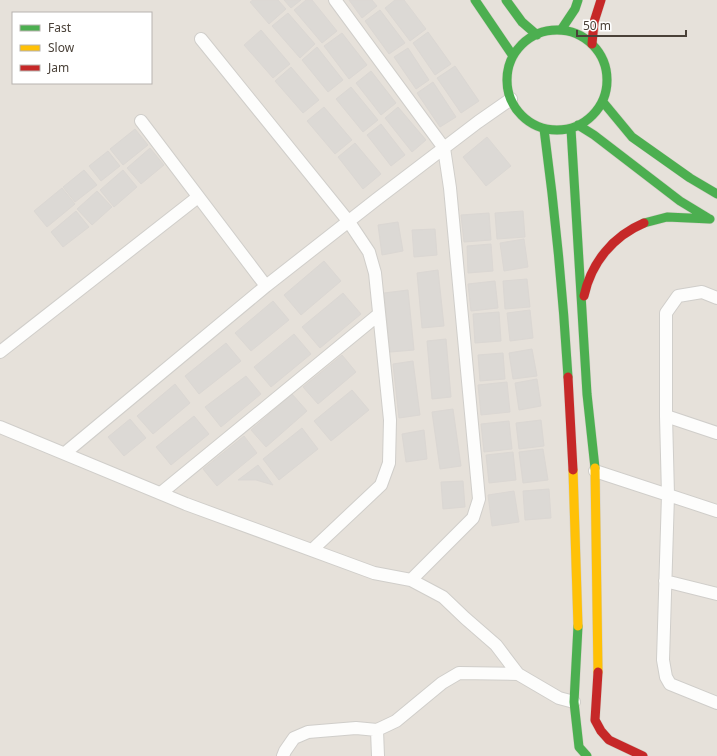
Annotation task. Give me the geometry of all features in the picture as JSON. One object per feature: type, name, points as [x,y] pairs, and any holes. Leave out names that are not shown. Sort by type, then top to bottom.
[{"type":"street","points":[[335,0],[444,148],[450,188],[479,499],[473,518],[411,580]]},
{"type":"street","points":[[475,0],[513,56]]},
{"type":"street","points":[[506,0],[522,22],[537,35]]},
{"type":"street","points":[[561,30],[578,0]]},
{"type":"street","points":[[592,44],[592,32],[596,12],[601,0]]},
{"type":"street","points":[[561,30],[579,34],[592,44],[602,57],[607,71],[607,87],[603,102],[584,123],[558,131],[544,129],[530,123],[518,112],[511,99],[507,84],[509,68],[513,56],[525,43],[537,35],[561,30]]},
{"type":"street","points":[[201,39],[349,222],[368,252],[375,273],[378,315],[390,420],[389,462],[381,485],[312,550]]},
{"type":"street","points":[[65,453],[266,286],[444,148],[511,99]]},
{"type":"street","points":[[603,102],[632,137],[690,178],[717,194]]},
{"type":"street","points":[[141,122],[266,286]]},
{"type":"street","points":[[575,127],[594,135],[680,201],[713,221]]},
{"type":"street","points":[[575,127],[581,304],[587,394],[595,471],[598,667],[595,720],[601,731],[609,740],[643,756]]},
{"type":"street","points":[[544,129],[555,212],[566,326],[575,500],[579,617],[574,702],[579,747],[587,756]]},
{"type":"street","points":[[0,352],[198,197]]},
{"type":"street","points":[[581,304],[592,270],[605,250],[619,236],[633,228],[662,218],[713,221]]},
{"type":"street","points":[[717,298],[702,292],[678,296],[666,313],[668,495],[664,660],[666,677],[670,684],[717,703]]},
{"type":"street","points":[[161,493],[378,315]]},
{"type":"street","points":[[666,416],[717,433]]},
{"type":"street","points":[[0,427],[161,493],[374,574],[411,580],[443,597],[496,645],[518,674],[559,698],[574,702]]},
{"type":"street","points":[[595,471],[717,511]]},
{"type":"street","points":[[665,581],[717,594]]},
{"type":"street","points":[[284,756],[285,751],[294,738],[308,732],[356,728],[376,730],[396,721],[442,683],[459,672],[518,674]]},
{"type":"street","points":[[376,730],[378,756]]},
{"type":"shaded area","points":[[0,0],[717,0],[717,756],[0,756]]},
{"type":"building","points":[[253,0],[278,0],[286,9],[269,24],[250,2]]},
{"type":"building","points":[[284,0],[301,0],[291,8]]},
{"type":"building","points":[[306,0],[312,0],[337,31],[322,43],[294,10]]},
{"type":"building","points":[[349,0],[372,0],[377,6],[362,18]]},
{"type":"building","points":[[395,0],[404,0],[426,29],[410,41],[385,8]]},
{"type":"building","points":[[380,10],[405,43],[389,54],[365,21]]},
{"type":"building","points":[[288,13],[315,44],[300,58],[272,26]]},
{"type":"building","points":[[261,30],[290,64],[273,78],[244,45]]},
{"type":"building","points":[[428,32],[451,64],[435,75],[413,43]]},
{"type":"building","points":[[342,33],[367,65],[349,79],[324,46]]},
{"type":"building","points":[[317,47],[343,80],[328,92],[302,60]]},
{"type":"building","points":[[408,48],[429,80],[416,89],[394,57]]},
{"type":"building","points":[[455,66],[479,101],[461,113],[437,78]]},
{"type":"building","points":[[291,67],[319,100],[303,113],[275,81]]},
{"type":"building","points":[[371,71],[396,103],[381,115],[356,83]]},
{"type":"building","points":[[433,82],[456,117],[440,127],[417,93]]},
{"type":"building","points":[[351,87],[378,120],[363,132],[336,99]]},
{"type":"building","points":[[324,107],[352,140],[335,154],[307,121]]},
{"type":"building","points":[[398,107],[426,140],[412,152],[385,118]]},
{"type":"building","points":[[381,124],[405,155],[391,166],[367,135]]},
{"type":"building","points":[[135,129],[148,145],[123,165],[110,149]]},
{"type":"building","points":[[487,137],[511,166],[486,186],[463,157]]},
{"type":"building","points":[[355,143],[381,174],[363,189],[338,157]]},
{"type":"building","points":[[150,148],[164,165],[141,184],[127,168]]},
{"type":"building","points":[[108,151],[120,166],[101,181],[89,166]]},
{"type":"building","points":[[84,170],[97,185],[75,202],[63,187]]},
{"type":"building","points":[[123,170],[137,187],[114,207],[100,190]]},
{"type":"building","points":[[62,188],[75,204],[47,227],[34,211]]},
{"type":"building","points":[[97,191],[112,207],[92,225],[77,209]]},
{"type":"building","points":[[76,211],[89,227],[63,247],[51,232]]},
{"type":"building","points":[[523,211],[525,237],[497,239],[495,213]]},
{"type":"building","points":[[489,213],[491,240],[464,242],[461,215]]},
{"type":"building","points":[[398,222],[403,251],[382,255],[378,225]]},
{"type":"building","points":[[435,229],[437,255],[414,257],[412,230]]},
{"type":"building","points":[[524,239],[528,267],[504,271],[500,243]]},
{"type":"building","points":[[491,244],[493,271],[468,273],[467,246]]},
{"type":"building","points":[[324,261],[341,281],[301,315],[284,295]]},
{"type":"building","points":[[438,270],[444,326],[422,328],[417,273]]},
{"type":"building","points":[[527,279],[530,307],[505,309],[503,281]]},
{"type":"building","points":[[495,281],[498,308],[471,311],[468,284]]},
{"type":"building","points":[[408,290],[414,350],[390,352],[384,293]]},
{"type":"building","points":[[343,293],[361,314],[320,348],[302,327]]},
{"type":"building","points":[[273,301],[289,320],[251,351],[235,333]]},
{"type":"building","points":[[530,310],[533,338],[510,341],[507,313]]},
{"type":"building","points":[[499,312],[501,341],[475,343],[473,314]]},
{"type":"building","points":[[294,334],[311,354],[271,387],[254,367]]},
{"type":"building","points":[[446,339],[451,397],[432,399],[427,341]]},
{"type":"building","points":[[226,343],[241,361],[199,394],[185,376]]},
{"type":"building","points":[[532,349],[537,376],[513,379],[509,353]]},
{"type":"building","points":[[503,353],[505,379],[480,381],[478,355]]},
{"type":"building","points":[[342,355],[356,372],[318,404],[303,387]]},
{"type":"building","points":[[413,361],[420,415],[399,418],[393,364]]},
{"type":"building","points":[[246,376],[261,394],[221,427],[205,407]]},
{"type":"building","points":[[537,379],[541,406],[519,410],[515,383]]},
{"type":"building","points":[[507,382],[510,412],[481,415],[478,385]]},
{"type":"building","points":[[175,384],[190,403],[153,434],[137,416]]},
{"type":"building","points":[[352,390],[369,410],[331,441],[314,421]]},
{"type":"building","points":[[292,394],[307,411],[266,447],[251,430]]},
{"type":"building","points":[[453,409],[461,466],[440,469],[432,412]]},
{"type":"building","points":[[194,416],[209,434],[171,465],[156,447]]},
{"type":"building","points":[[130,419],[146,438],[124,456],[108,437]]},
{"type":"building","points":[[541,420],[544,446],[519,449],[516,423]]},
{"type":"building","points":[[509,421],[512,449],[484,452],[481,424]]},
{"type":"building","points":[[302,428],[318,449],[279,480],[263,459]]},
{"type":"building","points":[[424,430],[427,459],[406,462],[402,434]]},
{"type":"building","points":[[244,436],[257,453],[217,486],[203,469]]},
{"type":"building","points":[[543,449],[548,480],[523,483],[519,452]]},
{"type":"building","points":[[513,452],[516,480],[489,483],[486,455]]},
{"type":"building","points":[[258,465],[273,485],[256,480],[238,480]]},
{"type":"building","points":[[463,481],[465,507],[443,509],[441,482]]},
{"type":"building","points":[[549,489],[551,518],[525,520],[523,491]]},
{"type":"building","points":[[514,491],[519,522],[492,526],[488,495]]},
{"type":"traffic: fast","points":[[475,0],[513,56]]},
{"type":"traffic: fast","points":[[506,0],[522,22],[537,35]]},
{"type":"traffic: fast","points":[[561,30],[575,9],[578,0]]},
{"type":"traffic: fast","points":[[557,30],[576,34],[592,45],[603,61],[607,80],[603,99],[592,115],[576,126],[557,130],[538,126],[522,115],[511,99],[507,80],[511,61],[522,45],[538,34],[557,30]]},
{"type":"traffic: fast","points":[[603,102],[632,137],[690,178],[717,194]]},
{"type":"traffic: fast","points":[[578,125],[594,135],[680,201],[708,218]]},
{"type":"traffic: fast","points":[[544,129],[552,191],[564,315],[568,377]]},
{"type":"traffic: fast","points":[[571,129],[587,394],[595,468]]},
{"type":"traffic: fast","points":[[644,223],[667,217],[710,219]]},
{"type":"traffic: fast","points":[[578,626],[574,702],[579,747],[587,756]]},
{"type":"traffic: slow","points":[[595,468],[598,672]]},
{"type":"traffic: slow","points":[[573,470],[578,626]]},
{"type":"traffic: jam","points":[[592,44],[594,22],[601,0]]},
{"type":"traffic: jam","points":[[584,296],[592,272],[605,252],[623,235],[644,223]]},
{"type":"traffic: jam","points":[[568,377],[573,470]]},
{"type":"traffic: jam","points":[[598,672],[595,720],[601,731],[609,740],[643,756]]}]
